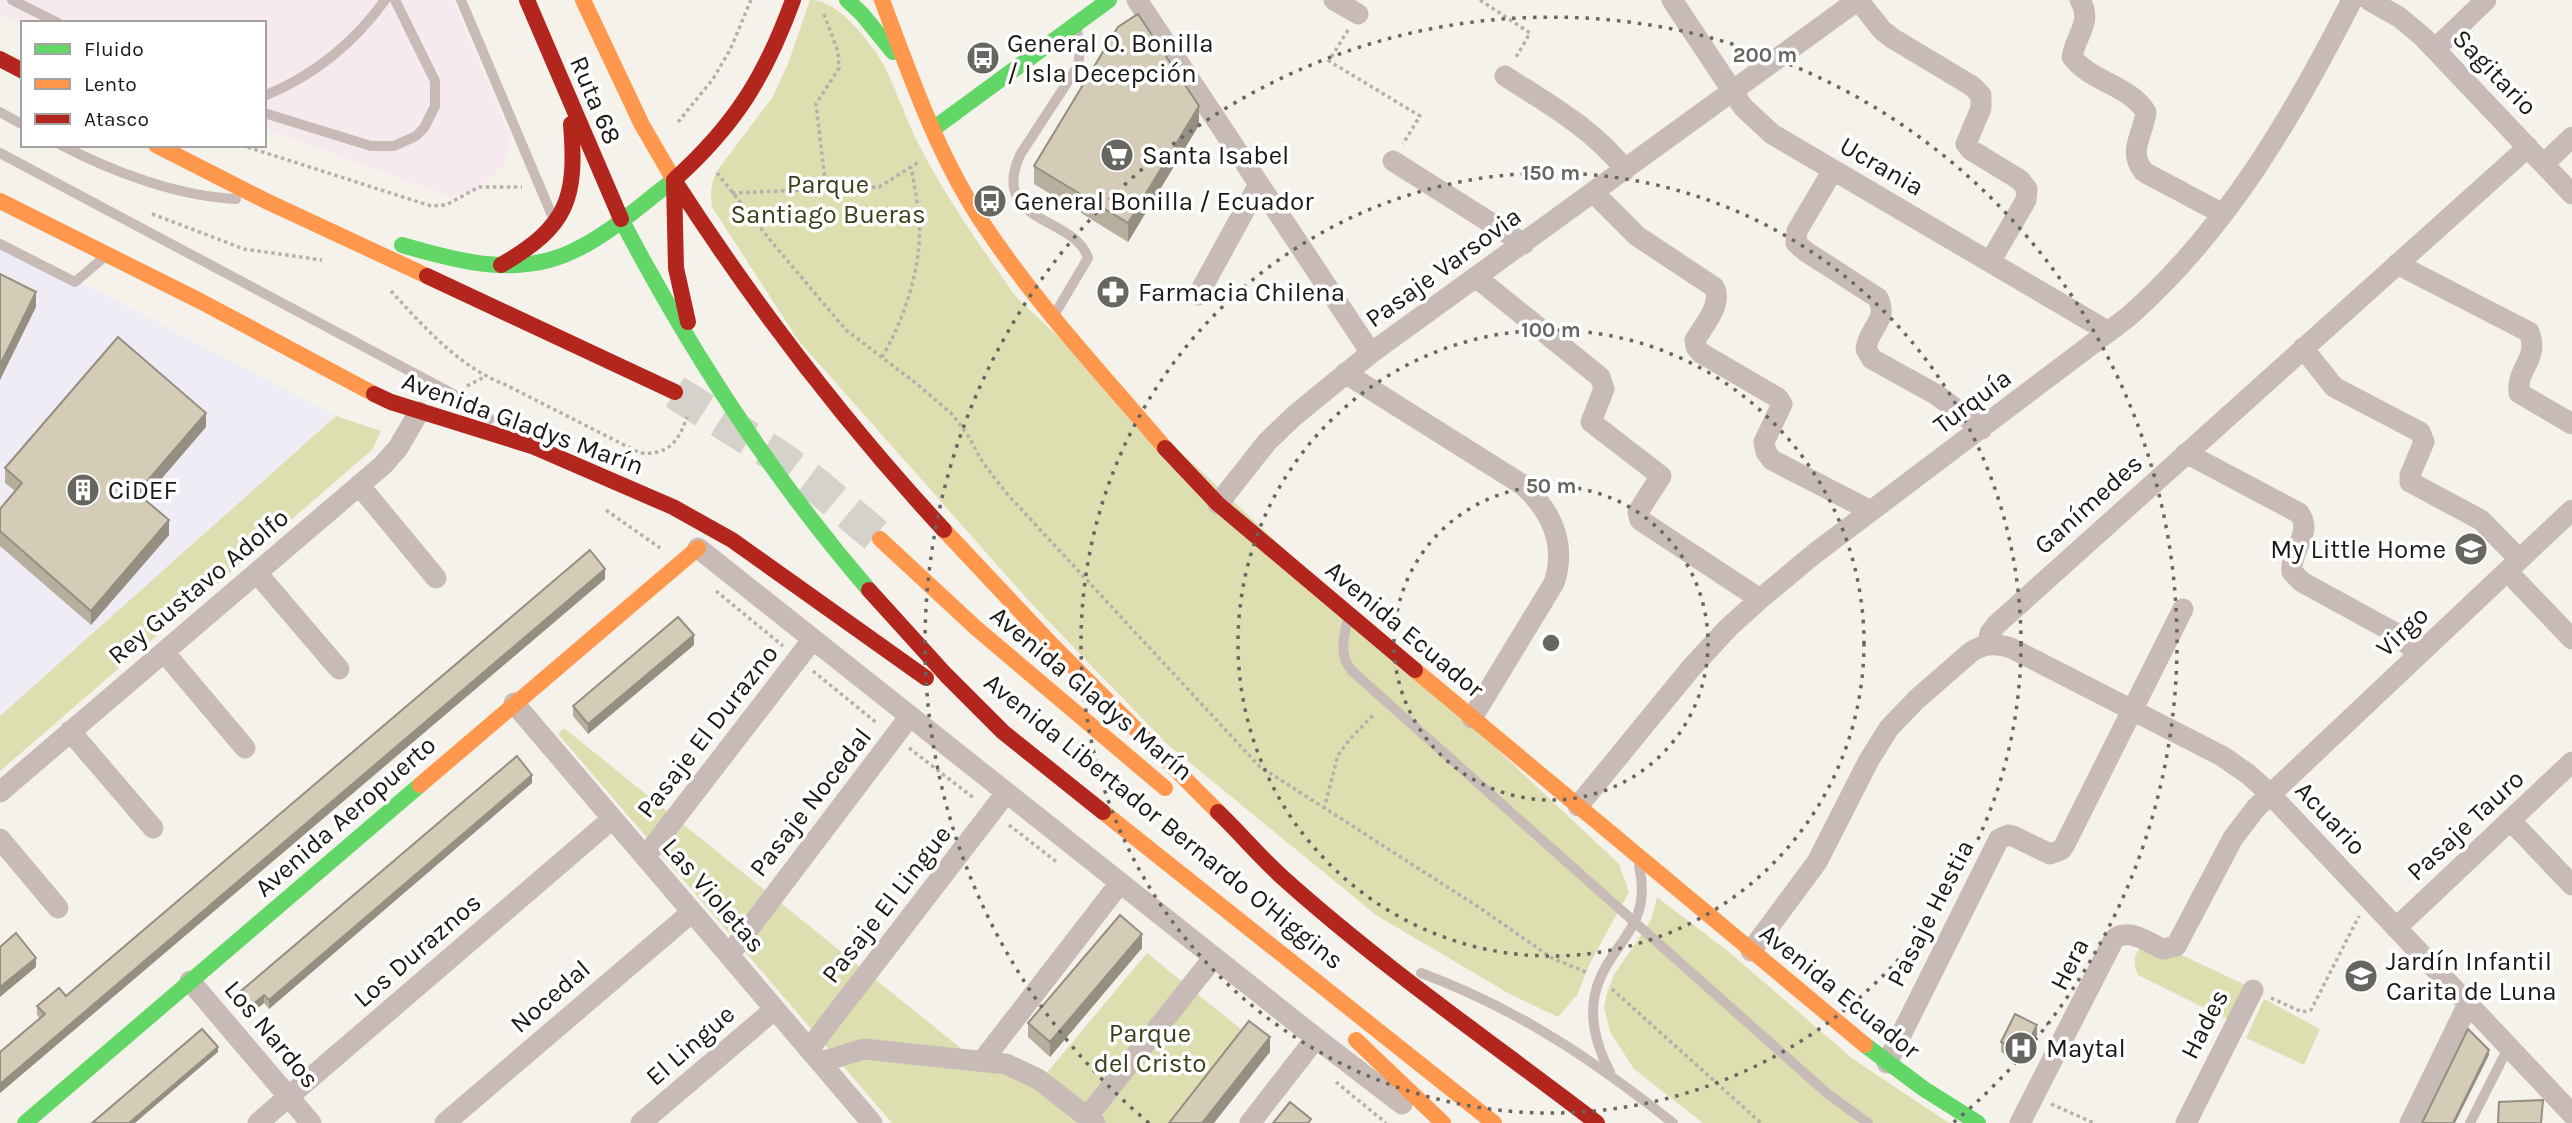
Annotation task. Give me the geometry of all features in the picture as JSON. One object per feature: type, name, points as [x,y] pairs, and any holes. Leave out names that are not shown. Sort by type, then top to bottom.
[{"type":"main road","name":"Ruta 68","points":[[527,0],[621,219]]},
{"type":"main road","name":"Ruta 68","points":[[583,0],[642,125],[674,180]]},
{"type":"main road","points":[[314,223],[342,227],[454,259],[501,265],[531,265],[567,254],[603,233],[674,180],[719,139],[753,93],[769,62],[793,0]]},
{"type":"main road","name":"Avenida Ecuador","points":[[846,0],[862,14],[909,73]]},
{"type":"main road","name":"Avenida Ecuador","points":[[883,0],[909,73],[941,148],[985,227],[1029,288],[1178,464],[1218,504],[1751,951],[1887,1063],[1978,1123]]},
{"type":"main road","points":[[933,129],[1109,0]]},
{"type":"main road","points":[[0,59],[21,70]]},
{"type":"main road","points":[[501,265],[535,244],[556,224],[565,208],[573,179],[574,155],[569,101]]},
{"type":"main road","points":[[160,147],[266,201],[675,392]]},
{"type":"main road","points":[[674,180],[674,247],[679,291],[709,376]]},
{"type":"main road","name":"Avenida Libertador Bernardo O'Higgins","points":[[674,180],[699,221],[779,333],[887,466],[1058,652],[1279,875],[1381,960],[1597,1123]]},
{"type":"main road","name":"Avenida Gladys Marín","points":[[0,201],[200,301],[391,402],[532,446],[673,507],[732,540],[1003,733]]},
{"type":"main road","name":"Avenida Libertador Bernardo O'Higgins","points":[[621,219],[657,290],[709,376],[780,482],[853,574],[907,636],[1003,733],[1494,1123]]},
{"type":"main road","points":[[582,467],[666,522]]},
{"type":"main road","name":"Avenida Gladys Marín","points":[[880,539],[1052,694],[1187,805],[1279,875]]},
{"type":"main road","name":"Avenida Aeropuerto","points":[[25,1123],[514,703],[690,541]]},
{"type":"main road","points":[[1213,901],[1294,985]]},
{"type":"main road","points":[[1343,1029],[1429,1122]]},
{"type":"street","points":[[1137,0],[1371,353]]},
{"type":"street","points":[[1335,0],[1358,14]]},
{"type":"street","name":"Ucrania","points":[[1672,0],[1743,107],[1772,134],[2109,332]]},
{"type":"street","points":[[1858,0],[1882,30],[1972,86],[1981,95],[1981,108],[1966,144],[1971,150],[2020,180],[2027,189],[2026,200],[1990,262]]},
{"type":"street","name":"Pasaje Varsovia","points":[[1218,504],[1267,442],[1294,415],[1371,353],[1858,0]]},
{"type":"street","points":[[2080,0],[2086,10],[2085,21],[2072,57],[2080,67],[2138,101],[2146,112],[2135,151],[2136,162],[2144,172],[2223,214]]},
{"type":"street","name":"Turquía","points":[[1578,806],[1691,668],[1760,598],[2109,332],[2168,280],[2223,214],[2281,131],[2352,0]]},
{"type":"street","name":"Sagitario","points":[[2370,0],[2411,26],[2435,49],[2572,194]]},
{"type":"street","points":[[2435,49],[2486,0]]},
{"type":"street","points":[[1505,76],[1589,131],[1610,150],[1625,170]]},
{"type":"street","points":[[2544,164],[2572,137]]},
{"type":"street","name":"Ganímedes","points":[[1751,951],[1817,862],[1869,760],[1889,728],[1917,699],[1971,652],[1988,644],[1990,633],[1996,625],[2528,147]]},
{"type":"street","points":[[1393,161],[1524,244]]},
{"type":"street","points":[[1833,170],[1797,231],[1796,243],[1878,298],[1882,317],[1867,340],[1866,349],[1872,359],[1937,395],[1982,429]]},
{"type":"street","points":[[1198,295],[1259,184]]},
{"type":"street","points":[[1594,193],[1637,236],[1714,288],[1718,295],[1716,302],[1695,340],[1696,347],[1778,398],[1782,404],[1781,410],[1764,442],[1766,452],[1772,460],[1871,512]]},
{"type":"street","points":[[2397,264],[2529,332],[2533,343],[2518,384],[2519,393],[2572,424]]},
{"type":"street","points":[[1477,278],[1600,377],[1604,389],[1591,422],[1661,476],[1638,512],[1640,520],[1760,598]]},
{"type":"street","points":[[2303,348],[2334,387],[2420,432],[2424,442],[2410,475],[2410,482],[2481,520],[2572,639]]},
{"type":"street","points":[[1346,373],[1523,485],[1544,508],[1559,540],[1560,561],[1555,583],[1472,718]]},
{"type":"street","name":"Rey Gustavo Adolfo","points":[[0,792],[393,455],[419,412]]},
{"type":"street","points":[[2186,453],[2299,513],[2305,521],[2305,530],[2291,559],[2292,572],[2302,582],[2397,634],[2418,654]]},
{"type":"street","points":[[359,485],[436,578]]},
{"type":"street","name":"Virgo","points":[[2270,794],[2572,510]]},
{"type":"street","points":[[690,541],[1316,1038],[1429,1122]]},
{"type":"street","points":[[257,573],[339,669]]},
{"type":"street","points":[[2133,710],[2183,609]]},
{"type":"street","name":"Pasaje El Durazno","points":[[645,857],[813,639]]},
{"type":"street","name":"Acuario","points":[[1988,644],[2011,648],[2222,756],[2248,774],[2270,794],[2572,1114]]},
{"type":"street","points":[[163,652],[246,748]]},
{"type":"street","name":"Las Violetas","points":[[514,703],[815,1056],[859,1118]]},
{"type":"street","name":"Pasaje Hestia","points":[[1887,1063],[1999,839],[2013,836],[2050,854],[2061,850],[2133,710]]},
{"type":"street","name":"Pasaje Nocedal","points":[[729,955],[910,716]]},
{"type":"street","points":[[70,731],[153,828]]},
{"type":"street","name":"Pasaje Tauro","points":[[2396,928],[2572,762]]},
{"type":"street","name":"Pasaje El Lingue","points":[[815,1056],[1006,793]]},
{"type":"street","name":"Hera","points":[[2020,1123],[2114,939],[2119,935],[2130,934],[2163,949],[2176,946],[2233,838],[2270,794]]},
{"type":"street","name":"Los Duraznos","points":[[258,1123],[612,819]]},
{"type":"street","points":[[2511,821],[2572,885]]},
{"type":"street","points":[[0,839],[58,908]]},
{"type":"street","points":[[983,1060],[1120,883]]},
{"type":"street","name":"Nocedal","points":[[445,1123],[692,912]]},
{"type":"street","points":[[815,1056],[864,1048],[1006,1064],[1038,1079],[1091,1120],[1214,957]]},
{"type":"street","name":"Los Nardos","points":[[190,981],[311,1123]]},
{"type":"street","name":"Hades","points":[[2186,1123],[2253,990]]},
{"type":"street","points":[[2410,1123],[2468,1004]]},
{"type":"street","name":"El Lingue","points":[[642,1123],[775,1009]]},
{"type":"street","points":[[1250,1123],[1316,1038]]},
{"type":"lane","points":[[12,0],[54,21]]},
{"type":"lane","points":[[266,95],[293,83],[340,50],[385,0]]},
{"type":"lane","points":[[266,114],[371,146],[394,146],[416,136],[431,118],[435,106],[435,81],[395,0]]},
{"type":"lane","points":[[461,0],[556,224]]},
{"type":"lane","points":[[1053,317],[1088,258],[1078,242],[1027,210],[1017,197],[1014,168],[1078,66],[1080,51],[1076,24]]},
{"type":"lane","points":[[0,112],[21,124]]},
{"type":"lane","points":[[66,147],[152,183],[205,197],[266,201]]},
{"type":"lane","points":[[0,153],[453,394],[532,446]]},
{"type":"lane","points":[[0,244],[75,282],[107,254]]},
{"type":"lane","points":[[1349,614],[1342,650],[1346,664],[1828,1094],[1868,1123]]},
{"type":"lane","points":[[1611,1075],[1598,1046],[1593,1006],[1601,979],[1640,911],[1642,887],[1635,853]]},
{"type":"lane","points":[[1381,960],[1432,976],[1503,1007],[1611,1075],[1673,1123]]},
{"type":"lane","points":[[2470,1123],[2508,1048]]},
{"type":"path","points":[[678,122],[713,79],[730,50],[751,0]]},
{"type":"path","points":[[1480,0],[1530,33],[1505,76]]},
{"type":"path","points":[[821,6],[838,52],[839,68],[816,104],[826,189]]},
{"type":"path","points":[[1358,14],[1329,61],[1420,116],[1393,161]]},
{"type":"path","points":[[247,147],[431,206],[446,205],[480,187],[540,187]]},
{"type":"path","points":[[732,193],[879,187],[941,148]]},
{"type":"path","points":[[704,154],[732,193],[846,330],[953,415],[983,463],[1008,495],[1259,766],[1480,908],[1552,958],[1601,979],[1762,1123]]},
{"type":"path","points":[[881,357],[896,332],[914,274],[918,250],[919,217],[911,167]]},
{"type":"path","points":[[148,213],[244,249],[330,261]]},
{"type":"path","points":[[390,290],[422,326],[484,376]]},
{"type":"path","points":[[1324,809],[1338,755],[1386,702]]},
{"type":"path","name":"Hades","points":[[2253,990],[2302,1012],[2308,1012],[2314,1007],[2360,915]]},
{"type":"shaded area","points":[[0,0],[453,0],[510,135],[505,165],[484,185],[451,197],[266,129],[266,21],[21,21],[21,25],[0,15]]},
{"type":"shaded area","points":[[0,240],[336,416],[0,716]]},
{"type":"green space","name":"Parque Santiago Bueras","points":[[810,0],[820,1],[838,11],[855,26],[875,51],[940,183],[1016,297],[1619,864],[1629,892],[1590,963],[1577,995],[1558,1017],[1508,993],[1376,915],[1167,744],[1029,601],[798,340],[712,207],[711,193],[717,171],[772,98],[788,64]]},
{"type":"green space","points":[[336,416],[381,431],[372,450],[0,771],[0,716]]},
{"type":"green space","name":"Parque del Cristo","points":[[564,728],[963,1050],[1035,1087],[1147,953],[1243,1031],[1172,1123],[892,1123],[558,734]]},
{"type":"green space","points":[[1657,897],[1730,953],[1853,1059],[1949,1123],[1703,1123],[1634,1069],[1610,1032],[1604,1007],[1615,973],[1646,928]]},
{"type":"green space","points":[[2143,946],[2162,946],[2248,986],[2231,1021],[2138,975],[2135,959]]},
{"type":"green space","points":[[2264,999],[2320,1029],[2304,1065],[2246,1038]]},
{"type":"building","name":"Santa Isabel","points":[[1138,14],[1199,106],[1128,223],[1034,166],[1118,27]]},
{"type":"building","points":[[0,274],[36,292],[0,365]]},
{"type":"building","name":"CiDEF","points":[[118,337],[206,413],[137,493],[169,520],[91,611],[0,531],[0,509],[22,483],[5,468]]},
{"type":"building","points":[[590,550],[605,569],[0,1084],[0,1052],[45,1014],[37,1006],[59,988],[66,996]]},
{"type":"building","points":[[678,617],[694,635],[588,724],[573,706]]},
{"type":"building","points":[[517,756],[532,775],[269,1000],[264,995],[252,1005],[241,991]]},
{"type":"building","points":[[1120,915],[1142,934],[1050,1042],[1028,1023]]},
{"type":"building","points":[[16,933],[36,958],[0,987],[0,947]]},
{"type":"building","points":[[2015,1014],[2037,1025],[2023,1053],[2001,1042]]},
{"type":"building","points":[[1249,1021],[1270,1037],[1202,1123],[1169,1123]]},
{"type":"building","points":[[202,1029],[218,1047],[129,1123],[92,1123]]},
{"type":"building","points":[[2468,1029],[2489,1050],[2453,1123],[2422,1123]]},
{"type":"building","points":[[2543,1100],[2541,1123],[2498,1123],[2499,1102]]},
{"type":"building","points":[[1290,1102],[1311,1119],[1308,1123],[1273,1123]]},
{"type":"tunnel","points":[[675,392],[777,456],[880,539]]},
{"type":"traffic: fast","points":[[847,0],[893,52]]},
{"type":"traffic: fast","points":[[933,129],[1109,0]]},
{"type":"traffic: fast","points":[[402,245],[486,264],[528,264],[549,260],[597,238],[674,180]]},
{"type":"traffic: fast","points":[[621,219],[675,317],[734,412],[798,502],[869,590]]},
{"type":"traffic: fast","points":[[25,1123],[420,785]]},
{"type":"traffic: fast","points":[[1865,1045],[1924,1089],[1978,1123]]},
{"type":"traffic: slow","points":[[583,0],[642,125],[674,180]]},
{"type":"traffic: slow","points":[[882,0],[927,117],[969,202],[1028,286],[1165,448]]},
{"type":"traffic: slow","points":[[160,147],[266,201],[427,276]]},
{"type":"traffic: slow","points":[[0,201],[200,301],[374,394]]},
{"type":"traffic: slow","points":[[944,530],[1053,646],[1218,812]]},
{"type":"traffic: slow","points":[[880,539],[976,628],[1165,788]]},
{"type":"traffic: slow","points":[[420,785],[698,548]]},
{"type":"traffic: slow","points":[[1415,670],[1865,1045]]},
{"type":"traffic: slow","points":[[1103,812],[1494,1123]]},
{"type":"traffic: slow","points":[[1356,1040],[1443,1123]]},
{"type":"traffic: jam","points":[[527,0],[621,219]]},
{"type":"traffic: jam","points":[[674,180],[714,140],[746,98],[771,53],[793,0]]},
{"type":"traffic: jam","points":[[0,59],[21,70]]},
{"type":"traffic: jam","points":[[501,265],[541,237],[563,208],[572,172],[571,124]]},
{"type":"traffic: jam","points":[[674,180],[801,361],[870,447],[944,530]]},
{"type":"traffic: jam","points":[[674,180],[676,268],[688,322]]},
{"type":"traffic: jam","points":[[427,276],[675,392]]},
{"type":"traffic: jam","points":[[374,394],[391,402],[532,446],[673,507],[732,540],[926,678]]},
{"type":"traffic: jam","points":[[1165,448],[1218,504],[1415,670]]},
{"type":"traffic: jam","points":[[869,590],[946,675],[1003,732],[1103,812]]},
{"type":"traffic: jam","points":[[1218,812],[1282,877],[1358,942],[1597,1123]]},
{"type":"place","name":"General O. Bonilla / Isla Decepción","points":[[983,58]]},
{"type":"place","name":"Santa Isabel","points":[[1117,155]]},
{"type":"place","name":"General Bonilla / Ecuador","points":[[990,201]]},
{"type":"place","name":"Farmacia Chilena","points":[[1113,292]]},
{"type":"place","name":"CiDEF","points":[[83,490]]},
{"type":"place","name":"My Little Home","points":[[2471,549]]},
{"type":"place","name":"Jardín Infantil Carita de Luna","points":[[2361,976]]},
{"type":"place","name":"Maytal","points":[[2021,1048]]}]
